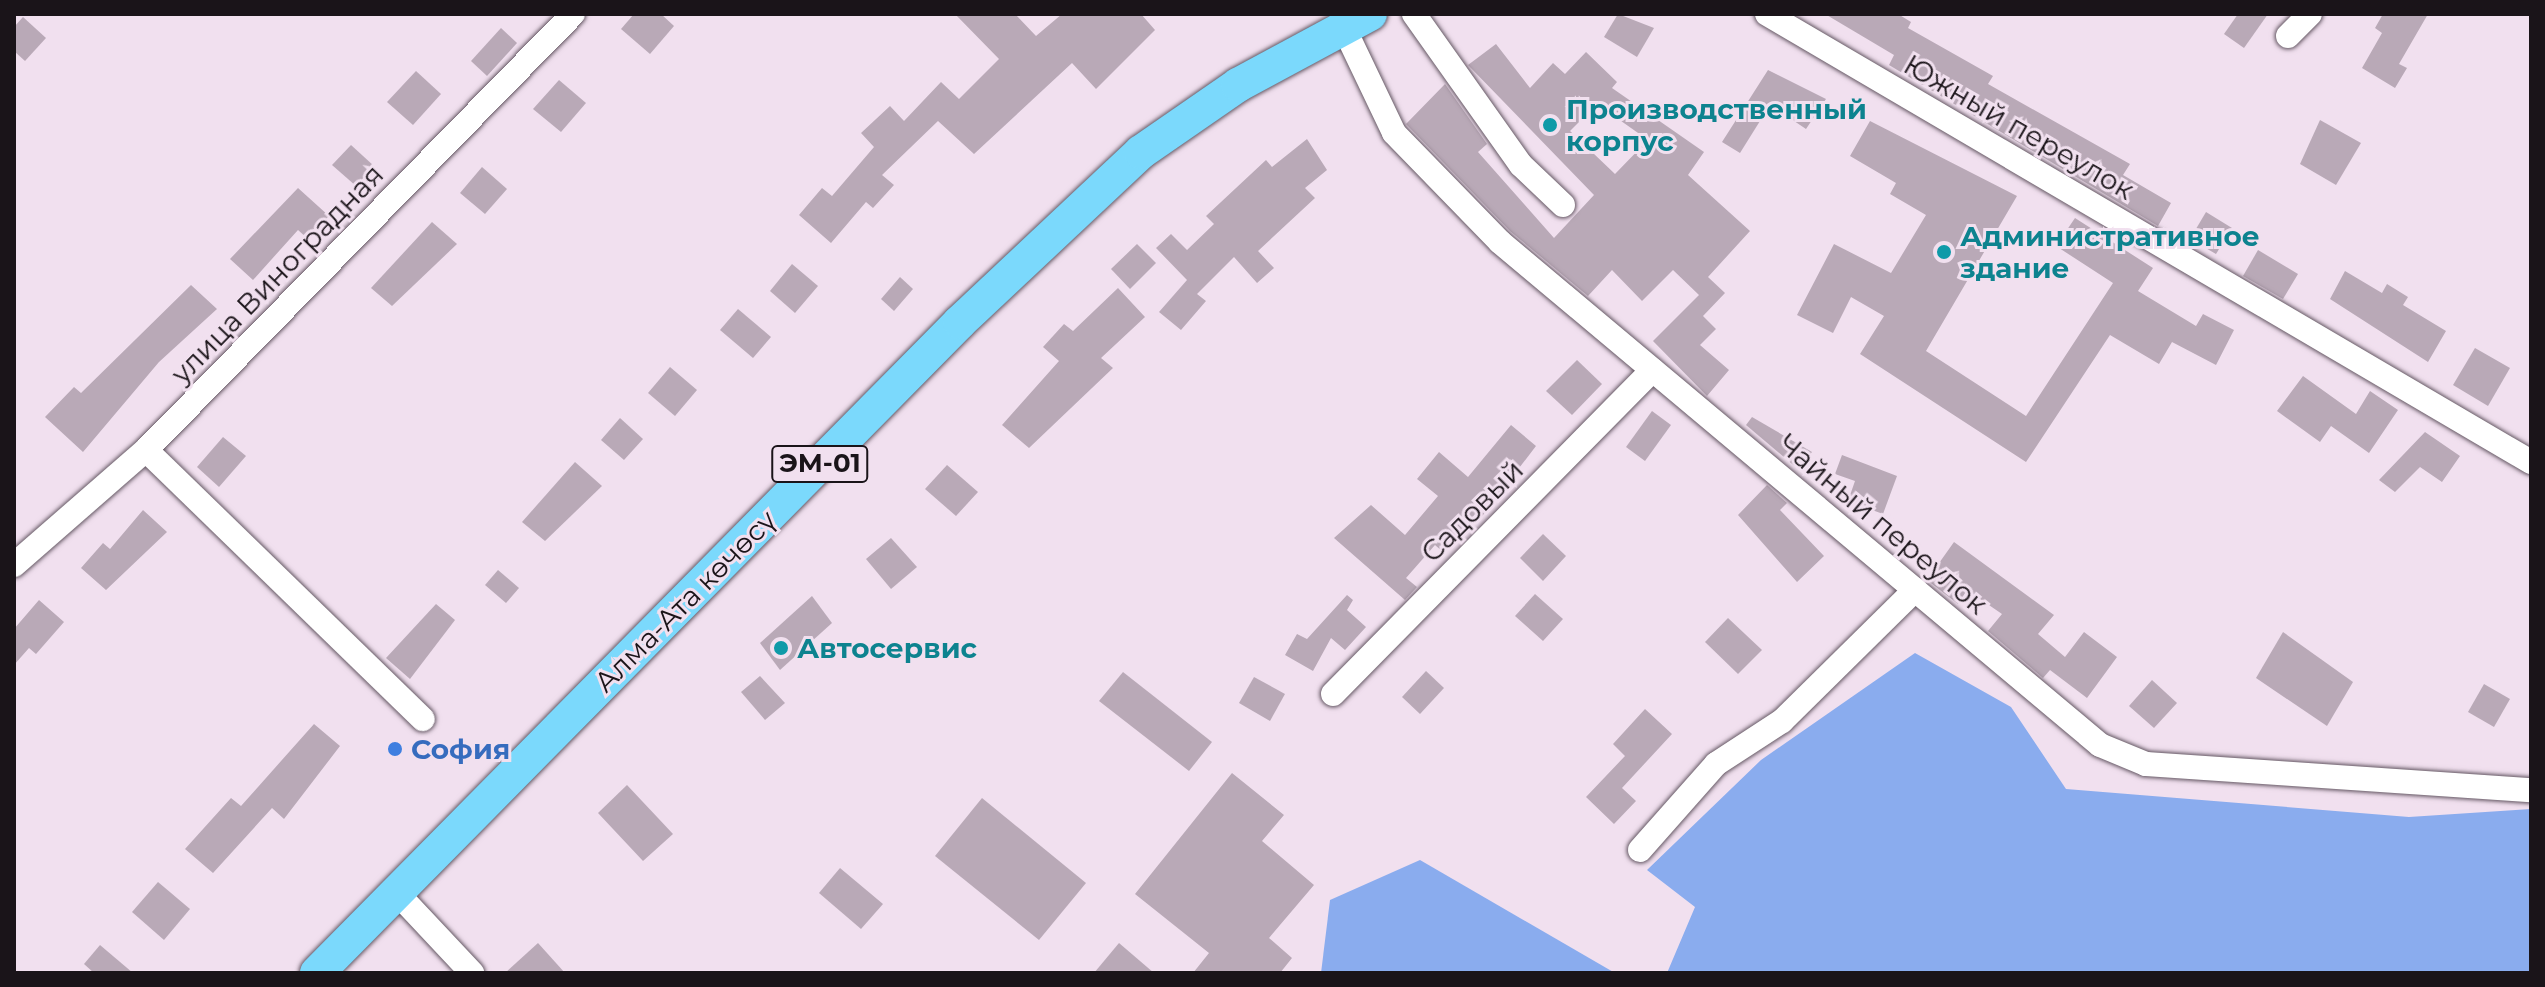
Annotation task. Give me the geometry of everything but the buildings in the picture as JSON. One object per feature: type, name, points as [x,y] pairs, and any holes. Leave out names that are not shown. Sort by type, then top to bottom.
[{"type":"highway","name":"Алма-Ата көчөсү","points":[[317,973],[960,322],[1141,152],[1238,85],[1357,21]]},
{"type":"street","name":"улица Виноградная","points":[[14,565],[146,450],[573,14]]},
{"type":"street","points":[[1414,14],[1503,142],[1563,205]]},
{"type":"street","name":"Южный переулок","points":[[1767,14],[2531,462]]},
{"type":"street","points":[[2288,36],[2310,14]]},
{"type":"street","name":"Чайный переулок","points":[[1357,21],[1394,133],[1500,242],[2100,745],[2146,764],[2530,792]]},
{"type":"street","name":"Садовый","points":[[1333,694],[1653,370]]},
{"type":"street","points":[[146,450],[423,719]]},
{"type":"street","points":[[1640,850],[1716,764],[1782,721],[1915,590]]},
{"type":"street","points":[[397,893],[472,973]]},
{"type":"water","points":[[1915,653],[2011,707],[2066,789],[2409,817],[2531,809],[2531,973],[1667,973],[1695,907],[1647,870],[1761,760]]},
{"type":"water","points":[[1420,860],[1615,973],[1321,973],[1330,900]]},
{"type":"place","name":"Производственный корпус","points":[[1550,125]]},
{"type":"place","name":"Административное здание","points":[[1944,252]]},
{"type":"place","name":"Автосервис","points":[[781,648]]},
{"type":"place","name":"София","points":[[395,749]]}]
